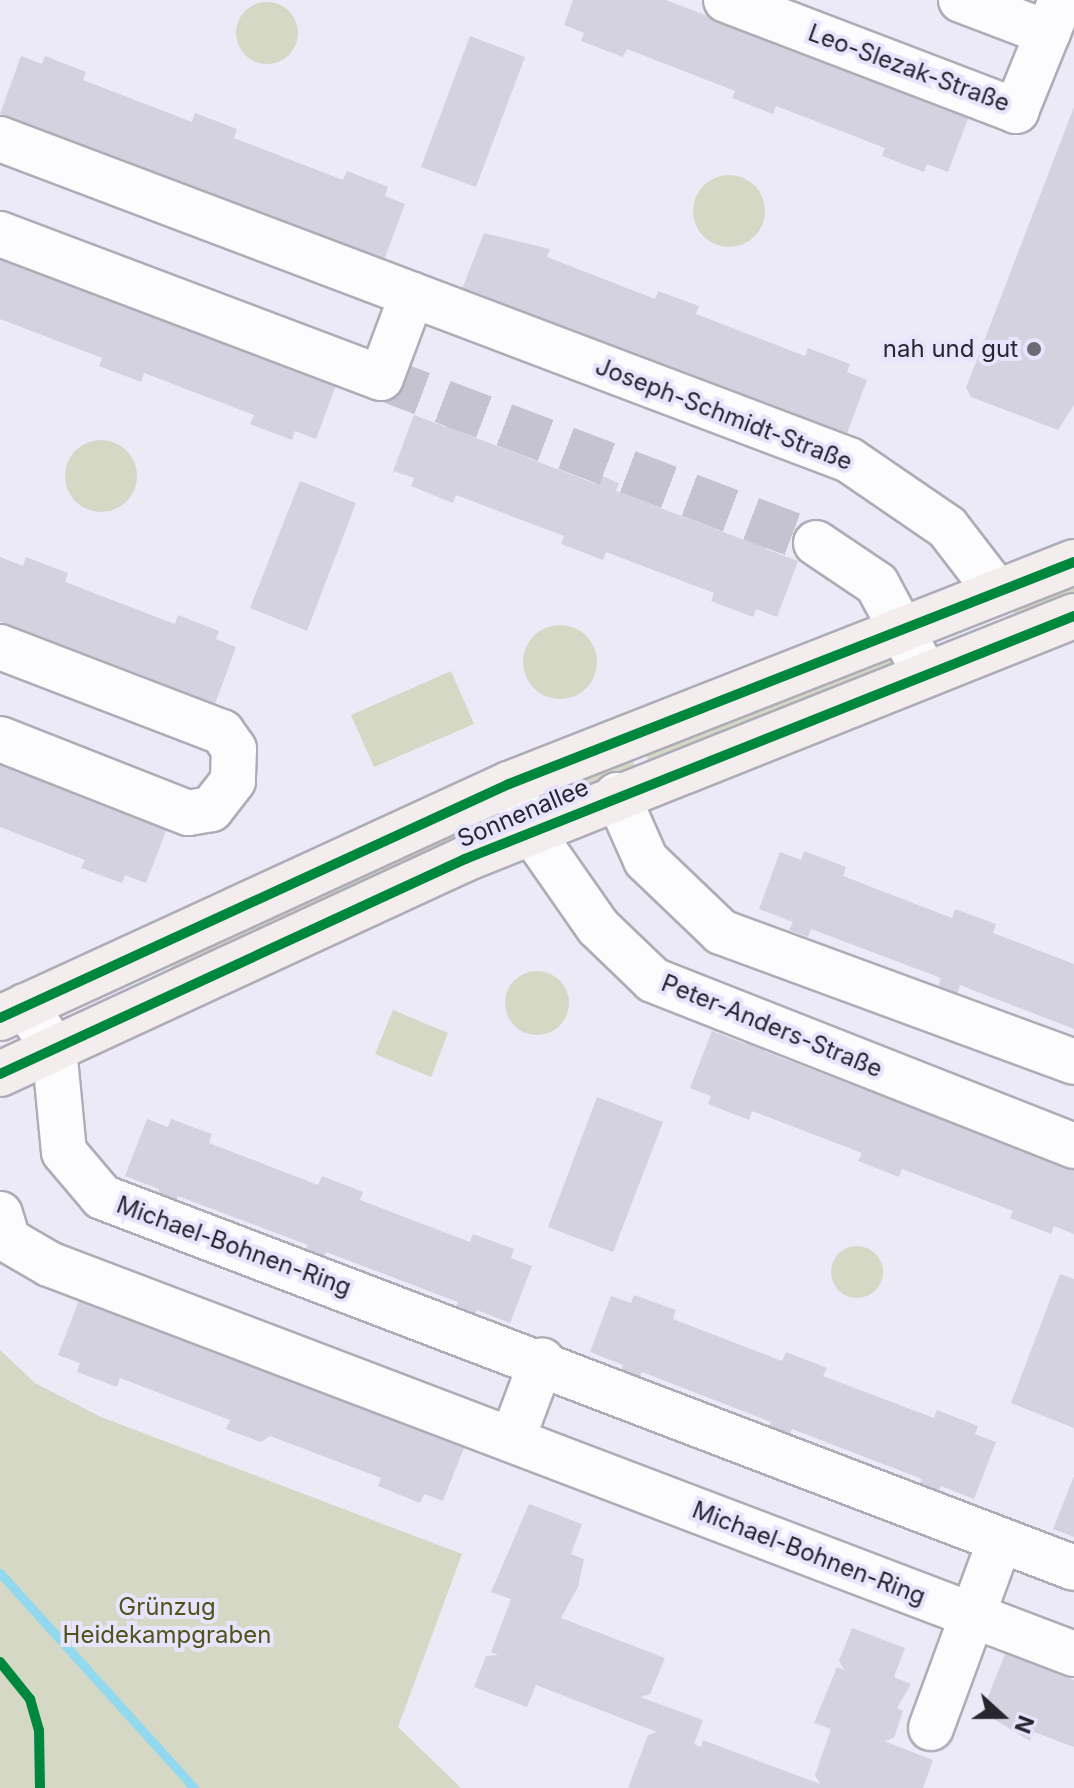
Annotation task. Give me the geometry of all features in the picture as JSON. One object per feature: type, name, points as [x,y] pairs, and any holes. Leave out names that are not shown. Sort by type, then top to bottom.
[{"type":"main road","name":"Sonnenallee","points":[[12,1012],[509,784],[1074,562]]},
{"type":"main road","name":"Sonnenallee","points":[[0,1073],[531,831],[1074,616]]},
{"type":"street","name":"Leo-Slezak-Straße","points":[[726,0],[1016,111],[1054,16],[961,0]]},
{"type":"street","name":"Joseph-Schmidt-Straße","points":[[0,139],[849,460],[947,527],[997,592]]},
{"type":"street","points":[[0,234],[381,378],[412,295]]},
{"type":"street","points":[[816,543],[857,564],[905,627],[925,674]]},
{"type":"street","points":[[0,647],[222,732],[234,749],[233,781],[211,809],[188,813],[0,739]]},
{"type":"street","name":"Peter-Anders-Straße","points":[[509,784],[531,831],[598,927],[653,980],[1074,1146]]},
{"type":"street","points":[[617,795],[646,860],[721,932],[1074,1062]]},
{"type":"street","points":[[0,1073],[12,1012]]},
{"type":"street","name":"Michael-Bohnen-Ring","points":[[12,1012],[54,1048],[64,1152],[102,1197],[542,1360],[1074,1568]]},
{"type":"street","name":"Michael-Bohnen-Ring","points":[[0,1214],[8,1240],[49,1264],[1074,1654]]},
{"type":"street","points":[[512,1440],[542,1360]]},
{"type":"street","points":[[931,1728],[1000,1540]]},
{"type":"green space","points":[[267,2],[279,4],[289,11],[296,21],[296,45],[289,55],[279,62],[267,64],[255,62],[245,55],[238,45],[236,33],[238,21],[245,11],[255,4]]},
{"type":"green space","points":[[729,175],[749,181],[759,191],[765,211],[759,231],[749,241],[729,247],[709,241],[699,231],[693,211],[699,191],[709,181]]},
{"type":"green space","points":[[94,440],[108,440],[127,450],[137,469],[137,483],[127,502],[108,512],[94,512],[75,502],[65,483],[65,469],[75,450]]},
{"type":"green space","points":[[1074,580],[1074,598],[1017,620],[1011,605]]},
{"type":"green space","points":[[560,625],[574,628],[586,636],[594,648],[597,662],[594,676],[586,688],[574,696],[560,699],[546,696],[534,688],[526,676],[523,662],[526,648],[534,636],[546,628]]},
{"type":"green space","points":[[894,651],[899,666],[650,764],[643,748]]},
{"type":"green space","points":[[451,671],[474,724],[374,767],[351,715]]},
{"type":"green space","points":[[630,754],[636,769],[583,790],[577,775]]},
{"type":"green space","points":[[503,809],[510,826],[165,978],[178,956]]},
{"type":"green space","points":[[537,971],[555,977],[563,985],[569,1003],[563,1021],[555,1029],[537,1035],[519,1029],[511,1021],[505,1003],[511,985],[519,977]]},
{"type":"green space","points":[[393,1010],[448,1033],[431,1077],[375,1054]]},
{"type":"green space","points":[[857,1246],[876,1253],[883,1272],[876,1291],[857,1298],[838,1291],[831,1272],[838,1253]]},
{"type":"green space","name":"Grünzug Heidekampgraben","points":[[0,1350],[35,1383],[101,1417],[462,1554],[398,1727],[461,1788],[0,1788]]},
{"type":"building","points":[[573,0],[666,0],[969,116],[948,172],[927,164],[924,172],[882,156],[885,148],[776,106],[773,114],[732,98],[735,91],[627,49],[623,57],[581,41],[584,33],[564,25]]},
{"type":"building","points":[[470,36],[525,57],[476,187],[421,167]]},
{"type":"building","points":[[21,56],[42,64],[45,56],[86,72],[83,80],[192,122],[195,113],[237,129],[234,138],[343,180],[347,171],[388,187],[385,196],[405,204],[384,260],[351,248],[347,256],[328,249],[331,240],[200,190],[197,199],[178,191],[181,183],[52,133],[48,142],[29,135],[33,126],[0,114]]},
{"type":"building","points":[[1074,107],[1074,405],[1058,430],[971,397],[966,388]]},
{"type":"building","points":[[484,233],[550,249],[547,257],[655,299],[658,291],[699,306],[696,314],[805,356],[808,348],[850,364],[847,372],[867,380],[846,436],[664,366],[661,375],[641,368],[645,359],[514,309],[511,318],[491,310],[494,301],[462,289]]},
{"type":"building","points":[[0,244],[337,383],[316,439],[295,431],[292,440],[250,424],[254,415],[144,373],[141,382],[99,366],[102,358],[0,319]]},
{"type":"building","points":[[414,415],[446,427],[450,418],[469,425],[466,434],[596,484],[600,475],[619,483],[616,491],[744,540],[747,532],[770,540],[766,549],[798,561],[777,617],[756,609],[753,617],[711,601],[714,593],[606,552],[603,560],[561,544],[564,536],[456,495],[453,503],[411,486],[414,478],[393,471]]},
{"type":"building","points":[[300,481],[356,503],[307,631],[250,608]]},
{"type":"building","points":[[0,557],[23,566],[26,557],[68,573],[65,582],[175,624],[178,615],[219,631],[216,639],[236,647],[215,704],[182,691],[179,700],[159,692],[162,683],[31,633],[28,642],[9,635],[12,626],[0,622]]},
{"type":"building","points":[[0,762],[168,826],[146,883],[125,875],[122,883],[81,868],[85,860],[0,827]]},
{"type":"building","points":[[804,851],[846,867],[843,876],[952,918],[955,909],[996,924],[993,933],[1074,964],[1074,1029],[960,985],[957,994],[938,987],[941,978],[811,929],[808,937],[789,930],[793,922],[759,909],[780,852],[801,860]]},
{"type":"building","points":[[712,1031],[746,1044],[749,1035],[768,1042],[764,1051],[894,1101],[897,1092],[917,1099],[912,1108],[1074,1169],[1074,1234],[1054,1226],[1051,1234],[1010,1218],[1013,1211],[902,1169],[899,1177],[858,1161],[862,1153],[752,1111],[749,1120],[708,1104],[711,1096],[690,1088]]},
{"type":"building","points":[[597,1097],[663,1122],[613,1252],[548,1227]]},
{"type":"building","points":[[147,1119],[168,1127],[171,1119],[212,1134],[209,1143],[318,1185],[322,1176],[363,1192],[360,1200],[470,1242],[473,1234],[514,1249],[511,1258],[532,1266],[510,1323],[477,1310],[474,1319],[454,1311],[458,1302],[326,1252],[323,1261],[304,1254],[308,1245],[178,1196],[175,1205],[156,1198],[159,1189],[125,1176]]},
{"type":"building","points":[[1060,1274],[1074,1279],[1074,1428],[1011,1403]]},
{"type":"building","points":[[634,1295],[676,1310],[673,1319],[782,1361],[786,1352],[827,1368],[823,1376],[934,1418],[937,1410],[978,1426],[975,1434],[996,1442],[974,1499],[941,1486],[937,1495],[918,1487],[922,1479],[792,1429],[788,1438],[768,1430],[771,1422],[642,1372],[638,1381],[620,1374],[623,1365],[590,1352],[611,1296],[631,1303]]},
{"type":"building","points":[[80,1298],[465,1445],[443,1501],[424,1494],[420,1503],[378,1486],[381,1478],[270,1436],[261,1442],[226,1429],[230,1420],[120,1378],[117,1387],[77,1372],[80,1363],[58,1355]]},
{"type":"building","points":[[1074,1476],[1074,1537],[1053,1529]]},
{"type":"building","points":[[529,1504],[582,1524],[571,1554],[584,1559],[578,1587],[561,1618],[665,1658],[650,1694],[640,1697],[703,1720],[694,1744],[701,1747],[703,1740],[820,1784],[815,1775],[831,1729],[814,1723],[837,1667],[844,1670],[839,1661],[852,1628],[905,1648],[894,1677],[911,1684],[897,1708],[903,1711],[894,1738],[884,1741],[933,1760],[923,1788],[628,1788],[648,1735],[657,1732],[536,1685],[527,1707],[474,1687],[486,1656],[498,1655],[491,1652],[511,1599],[491,1592]]},
{"type":"building","points":[[1005,1654],[1059,1667],[1056,1674],[1074,1680],[1074,1747],[1034,1732],[1030,1741],[982,1712]]},
{"type":"waterway","points":[[0,1573],[194,1788]]},
{"type":"tunnel","points":[[381,378],[816,543]]},
{"type":"cycle path","points":[[0,1018],[509,784],[1074,562]]},
{"type":"cycle path","points":[[0,1074],[465,859],[1074,616]]},
{"type":"cycle path","points":[[0,1662],[30,1699],[39,1730],[40,1788]]},
{"type":"place","name":"nah und gut","points":[[1034,349]]}]
